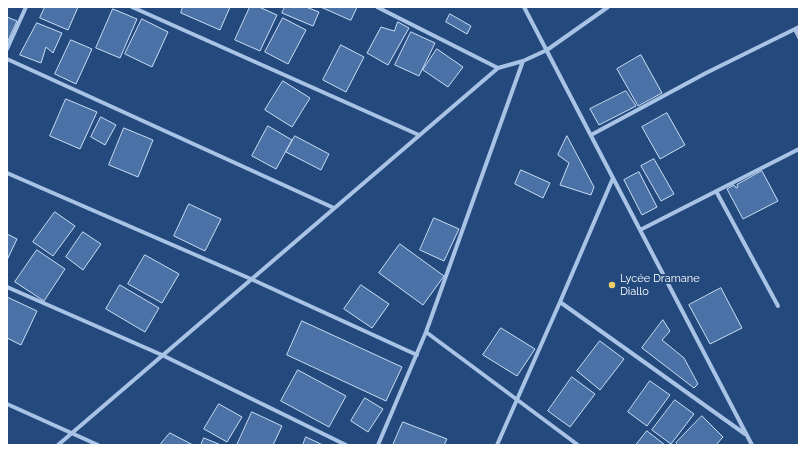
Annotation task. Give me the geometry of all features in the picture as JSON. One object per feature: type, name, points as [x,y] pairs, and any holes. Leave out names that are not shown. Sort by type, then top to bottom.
[{"type":"street","points":[[7,49],[25,7]]},
{"type":"street","points":[[132,7],[419,135]]},
{"type":"street","points":[[377,7],[498,68]]},
{"type":"street","points":[[524,7],[752,445]]},
{"type":"street","points":[[58,445],[498,68],[523,61],[547,50],[608,7]]},
{"type":"street","points":[[591,135],[706,73],[797,28],[799,37]]},
{"type":"street","points":[[7,58],[334,208]]},
{"type":"street","points":[[378,445],[426,332],[523,61]]},
{"type":"street","points":[[640,230],[799,149]]},
{"type":"street","points":[[7,173],[251,279],[417,355]]},
{"type":"street","points":[[497,445],[613,178]]},
{"type":"street","points":[[716,191],[778,306]]},
{"type":"street","points":[[7,287],[162,355],[346,445]]},
{"type":"street","points":[[560,302],[747,436]]},
{"type":"street","points":[[426,332],[578,445]]},
{"type":"street","points":[[7,404],[98,445]]},
{"type":"building","points":[[45,7],[78,7],[68,30],[40,18]]},
{"type":"building","points":[[183,7],[230,7],[220,30],[181,13]]},
{"type":"building","points":[[250,7],[259,7],[277,15],[260,51],[235,40]]},
{"type":"building","points":[[285,7],[306,7],[319,12],[313,26],[282,13]]},
{"type":"building","points":[[321,7],[357,7],[351,20]]},
{"type":"building","points":[[113,9],[137,19],[120,58],[96,48]]},
{"type":"building","points":[[450,14],[471,26],[467,34],[446,22]]},
{"type":"building","points":[[7,17],[17,21],[7,43]]},
{"type":"building","points":[[283,18],[306,30],[288,64],[265,52]]},
{"type":"building","points":[[142,19],[168,32],[152,67],[125,54]]},
{"type":"building","points":[[398,22],[409,28],[388,65],[367,53],[381,27],[394,31]]},
{"type":"building","points":[[37,23],[62,33],[53,53],[46,47],[41,63],[20,55]]},
{"type":"building","points":[[411,32],[435,43],[419,76],[395,65]]},
{"type":"building","points":[[71,40],[92,49],[76,84],[55,74]]},
{"type":"building","points":[[341,45],[364,57],[346,92],[323,80]]},
{"type":"building","points":[[437,49],[463,67],[448,87],[423,70]]},
{"type":"building","points":[[641,55],[662,93],[638,106],[617,69]]},
{"type":"building","points":[[283,81],[310,98],[292,127],[265,110]]},
{"type":"building","points":[[626,91],[636,106],[599,125],[590,109]]},
{"type":"building","points":[[66,99],[97,112],[80,149],[50,136]]},
{"type":"building","points":[[667,113],[685,145],[660,159],[642,127]]},
{"type":"building","points":[[101,117],[116,125],[105,145],[91,137]]},
{"type":"building","points":[[268,126],[292,140],[276,169],[252,156]]},
{"type":"building","points":[[124,128],[153,140],[138,177],[109,165]]},
{"type":"building","points":[[295,136],[329,154],[321,170],[286,152]]},
{"type":"building","points":[[567,136],[594,187],[591,195],[560,185],[569,163],[558,155]]},
{"type":"building","points":[[654,159],[674,194],[661,201],[641,166]]},
{"type":"building","points":[[521,170],[550,183],[543,198],[515,184]]},
{"type":"building","points":[[762,171],[778,201],[743,219],[727,189],[734,185],[736,188],[738,187],[737,185]]},
{"type":"building","points":[[639,172],[657,207],[642,215],[624,180]]},
{"type":"building","points":[[189,204],[221,219],[205,251],[174,236]]},
{"type":"building","points":[[55,212],[75,226],[53,256],[33,242]]},
{"type":"building","points":[[434,218],[459,229],[444,261],[420,250]]},
{"type":"building","points":[[83,232],[101,244],[83,270],[66,257]]},
{"type":"building","points":[[7,234],[17,239],[7,260]]},
{"type":"building","points":[[400,244],[444,276],[423,305],[379,273]]},
{"type":"building","points":[[37,250],[65,269],[44,301],[15,282]]},
{"type":"building","points":[[145,255],[179,274],[162,303],[128,284]]},
{"type":"building","points":[[120,285],[159,308],[145,332],[106,309]]},
{"type":"building","points":[[361,285],[389,304],[372,328],[344,309]]},
{"type":"building","points":[[721,288],[742,328],[710,344],[689,305]]},
{"type":"building","points":[[7,297],[37,311],[21,345],[7,338]]},
{"type":"building","points":[[663,320],[670,331],[662,340],[684,358],[698,384],[694,388],[642,348]]},
{"type":"building","points":[[302,321],[402,367],[386,401],[287,355]]},
{"type":"building","points":[[501,328],[535,349],[517,376],[483,355]]},
{"type":"building","points":[[600,341],[624,359],[600,390],[577,371]]},
{"type":"building","points":[[298,370],[346,396],[329,427],[281,401]]},
{"type":"building","points":[[572,377],[595,394],[570,427],[548,411]]},
{"type":"building","points":[[650,381],[670,395],[647,426],[628,412]]},
{"type":"building","points":[[365,398],[383,409],[368,432],[351,421]]},
{"type":"building","points":[[675,400],[694,414],[671,444],[652,430]]},
{"type":"building","points":[[219,404],[242,417],[227,442],[204,429]]},
{"type":"building","points":[[252,412],[282,426],[273,445],[237,445]]},
{"type":"building","points":[[702,416],[723,437],[716,445],[678,445],[676,443]]},
{"type":"building","points":[[403,422],[447,439],[444,445],[393,445]]},
{"type":"building","points":[[647,431],[665,445],[636,445]]},
{"type":"building","points":[[170,433],[193,445],[160,445]]},
{"type":"building","points":[[306,437],[323,445],[303,445]]},
{"type":"building","points":[[204,438],[221,445],[201,445]]},
{"type":"place","name":"Lycée Dramane Diallo","points":[[612,285]]}]
